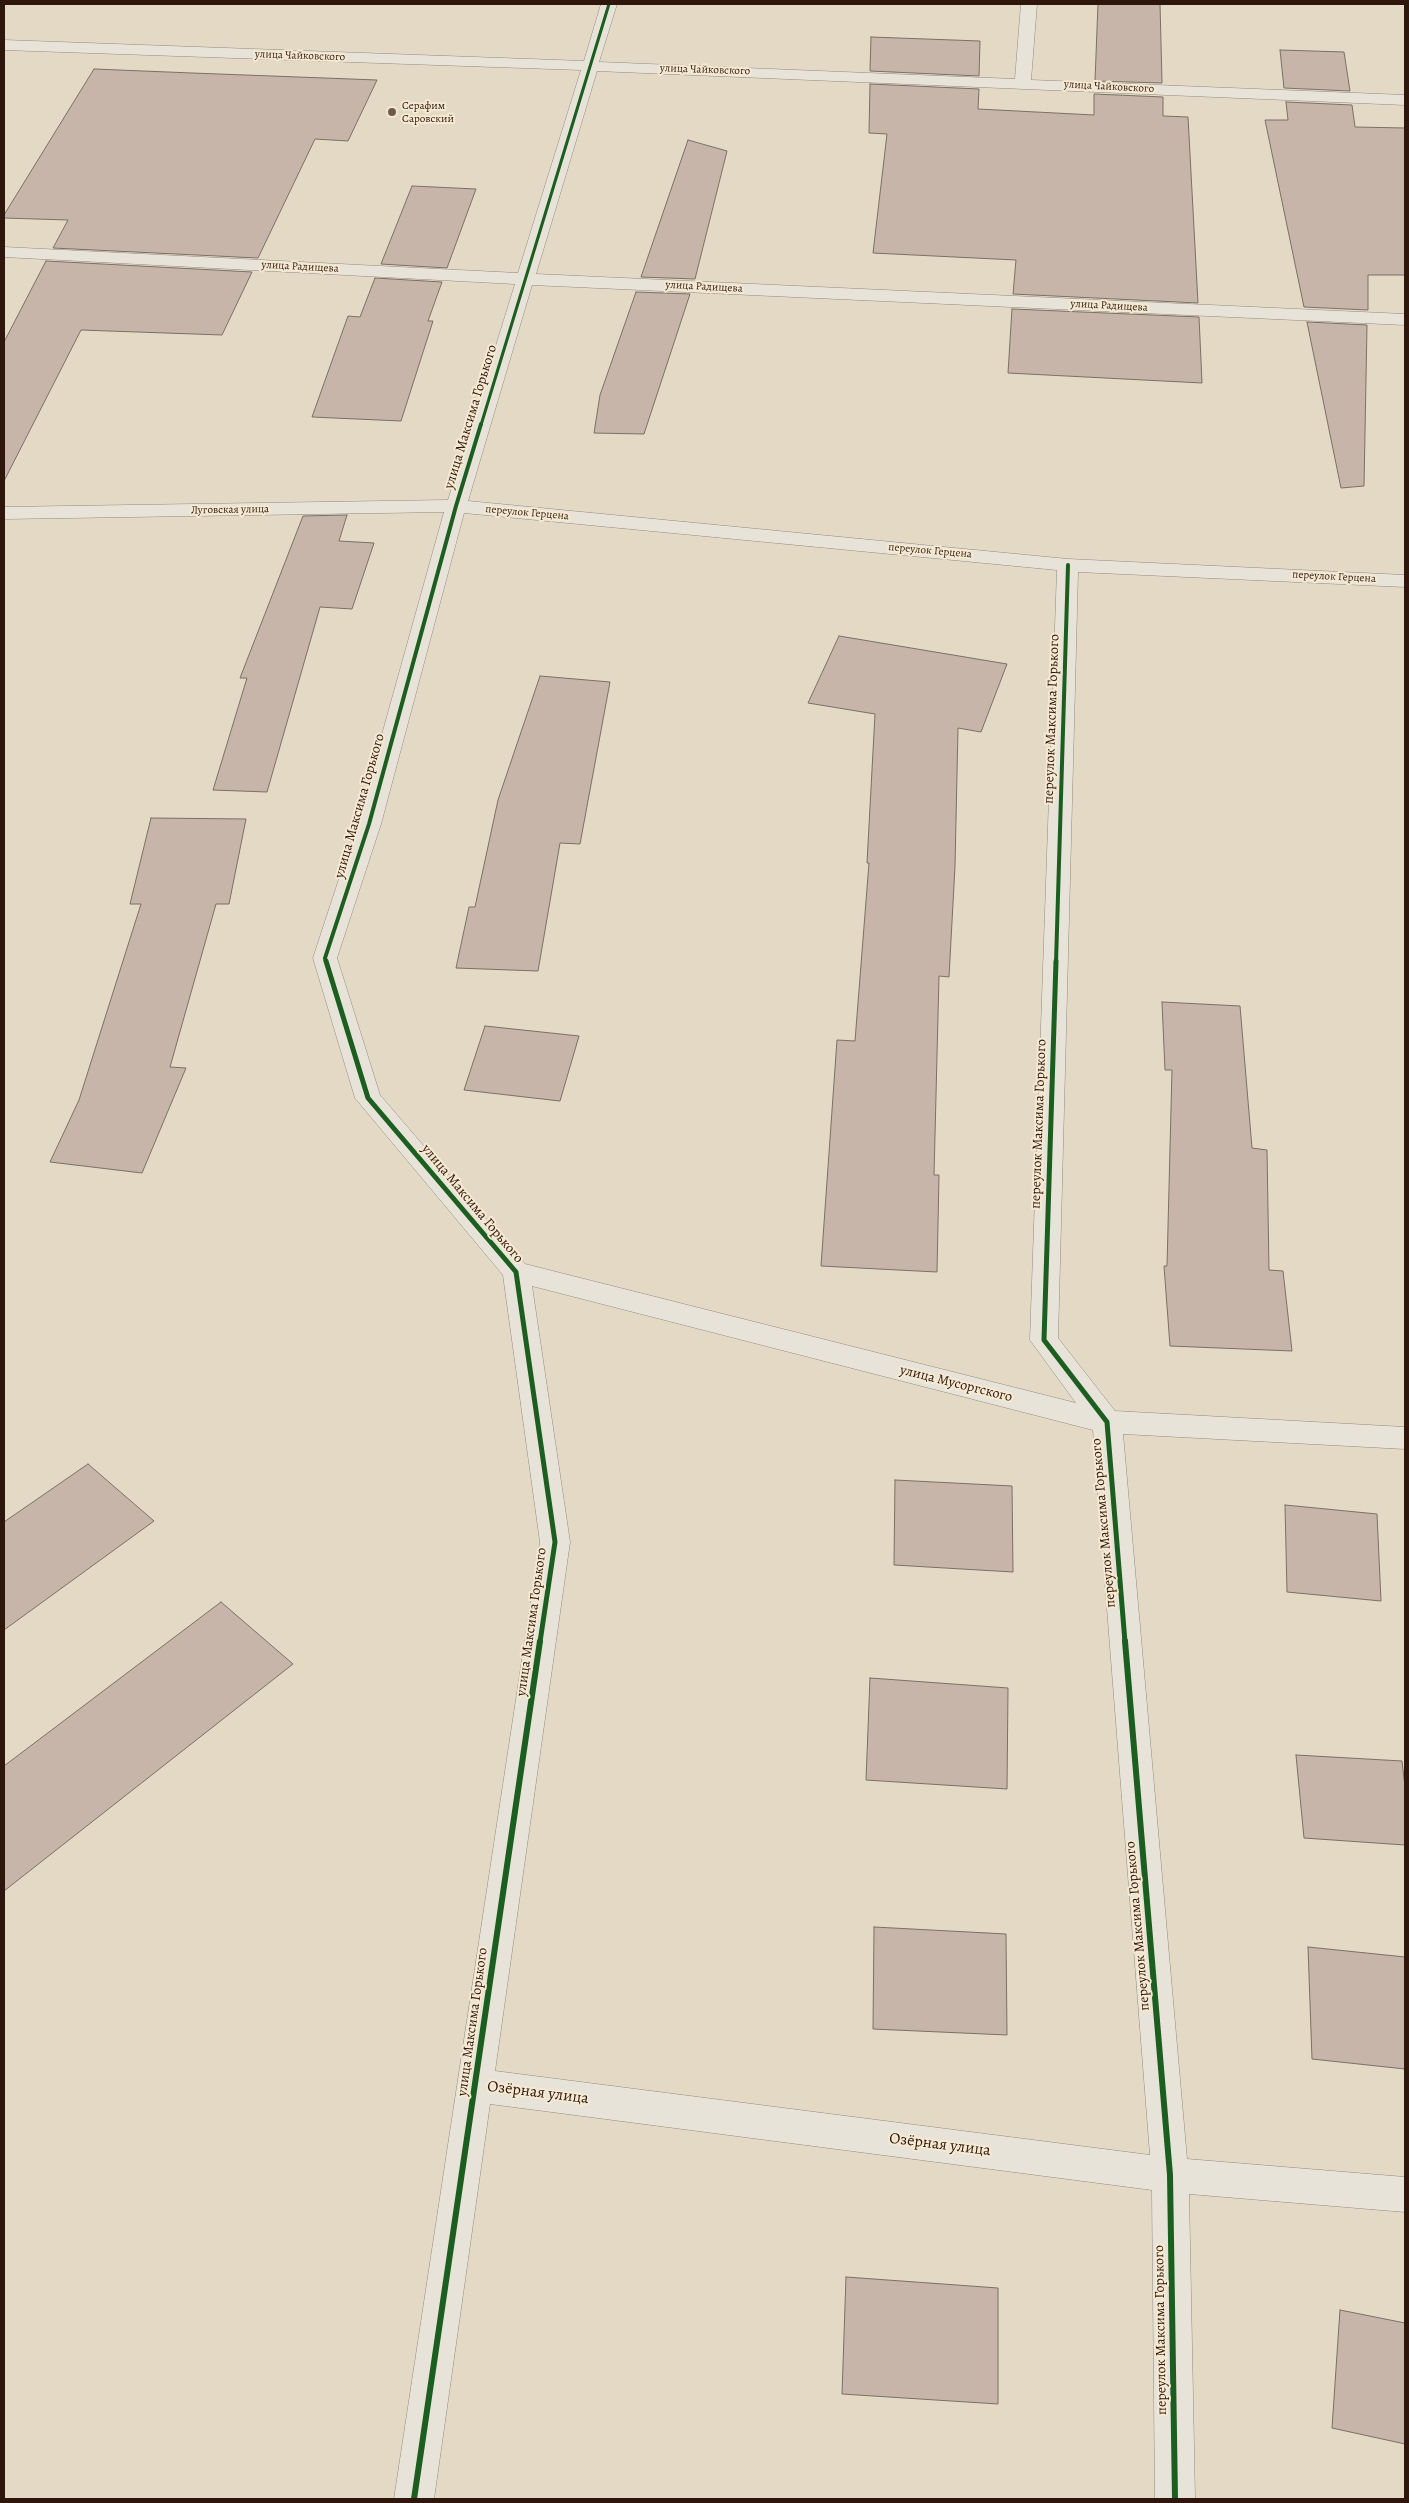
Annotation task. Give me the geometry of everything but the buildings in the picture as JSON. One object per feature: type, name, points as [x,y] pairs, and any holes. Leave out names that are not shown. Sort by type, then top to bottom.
[{"type":"street","name":"улица Максима Горького","points":[[414,2499],[555,1542],[516,1272],[368,1098],[325,958],[369,824],[456,506],[609,4]]},
{"type":"street","points":[[1023,83],[1029,4]]},
{"type":"street","name":"улица Чайковского","points":[[4,45],[591,66],[1405,100]]},
{"type":"street","name":"улица Радищева","points":[[4,252],[525,279],[1405,320]]},
{"type":"street","name":"Луговская улица","points":[[4,513],[456,506]]},
{"type":"street","name":"переулок Герцена","points":[[456,506],[1068,564],[1405,581]]},
{"type":"street","name":"переулок Максима Горького","points":[[1068,564],[1044,1340],[1107,1422],[1170,2175],[1175,2499]]},
{"type":"street","name":"улица Мусоргского","points":[[516,1272],[1107,1422],[1405,1438]]},
{"type":"street","name":"Озёрная улица","points":[[475,2085],[1170,2175],[1405,2194]]},
{"type":"cycle path","points":[[414,2499],[555,1542],[516,1272],[368,1098],[325,958],[369,824],[456,506],[609,4]]},
{"type":"cycle path","points":[[1068,565],[1044,1340],[1107,1422],[1170,2175],[1175,2499]]},
{"type":"place","name":"Серафим Саровский","points":[[392,112]]}]
